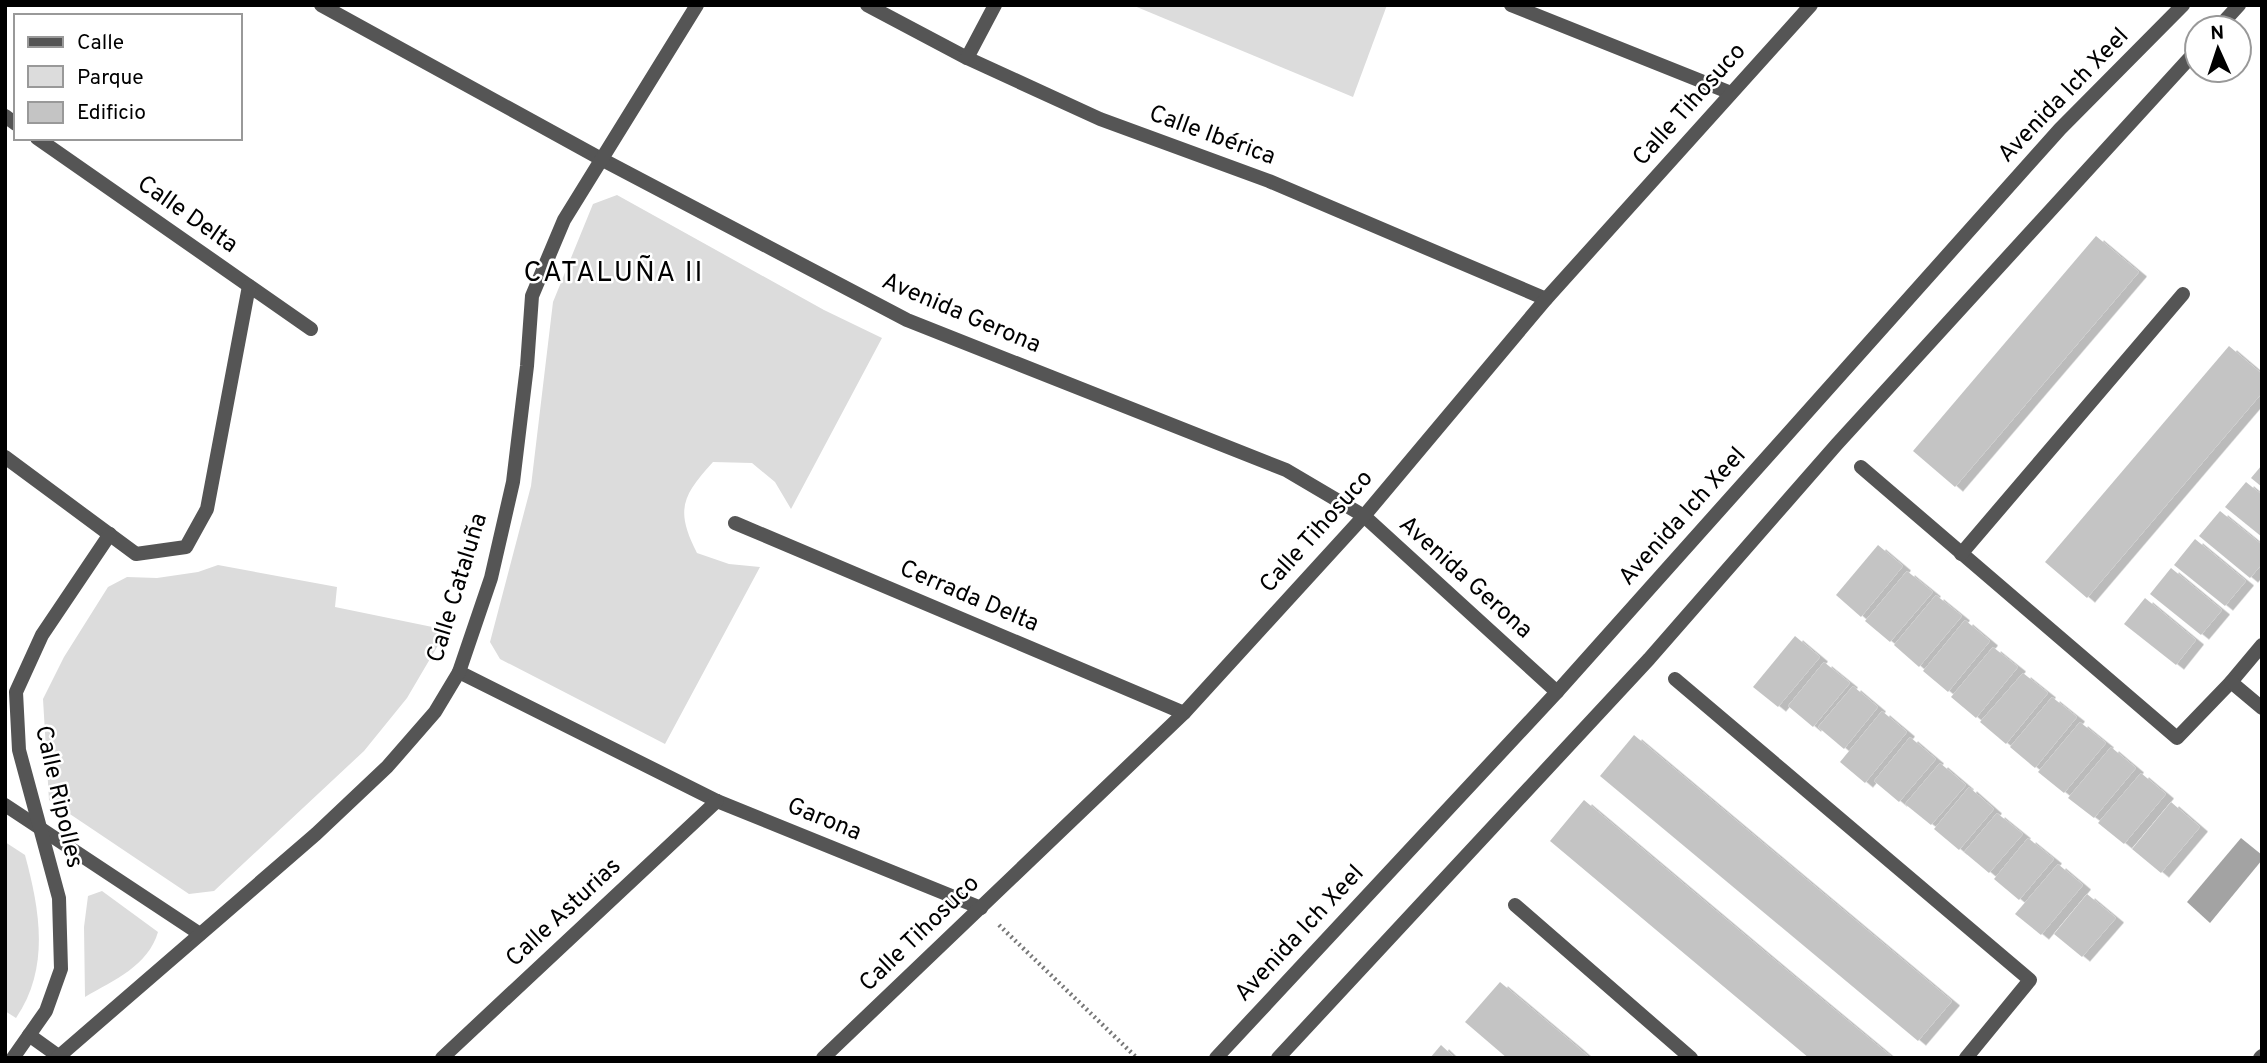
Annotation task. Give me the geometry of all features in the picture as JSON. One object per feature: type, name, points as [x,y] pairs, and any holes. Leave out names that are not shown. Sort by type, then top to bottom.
[{"type":"street","name":"Avenida Gerona","points":[[321,5],[603,160],[906,320],[1286,470],[1363,516],[1557,692]]},
{"type":"street","name":"Calle Cataluña","points":[[59,1057],[316,834],[387,766],[435,712],[459,672],[491,578],[513,482],[527,366],[532,296],[564,220],[697,5]]},
{"type":"street","name":"Calle Ibérica","points":[[867,5],[967,58],[1100,119],[1269,181],[1546,299]]},
{"type":"street","points":[[967,58],[995,5]]},
{"type":"street","points":[[1511,5],[1731,93]]},
{"type":"street","name":"Calle Tihosuco","points":[[823,1058],[1184,713],[1363,516],[1546,299],[1811,5]]},
{"type":"street","name":"Avenida Ich Xeel","points":[[1216,1058],[1557,692],[2060,129],[2183,5]]},
{"type":"street","points":[[1278,1058],[1649,659],[1837,444],[2183,65]]},
{"type":"street","name":"Calle Delta","points":[[40,140],[311,329]]},
{"type":"street","points":[[5,457],[136,554],[186,547],[207,509],[249,286]]},
{"type":"street","points":[[1961,554],[2183,295]]},
{"type":"street","points":[[1861,467],[2177,738],[2262,645]]},
{"type":"street","name":"Cerrada Delta","points":[[735,523],[1184,713]]},
{"type":"street","name":"Calle Ripolles","points":[[13,1058],[46,1011],[61,969],[59,898],[19,750],[16,692],[42,635],[110,534]]},
{"type":"street","name":"Garona","points":[[459,672],[718,801],[981,908]]},
{"type":"street","points":[[1675,679],[2030,980],[1966,1058]]},
{"type":"street","points":[[2231,682],[2262,708]]},
{"type":"street","name":"Calle Asturias","points":[[442,1058],[718,801]]},
{"type":"street","points":[[5,805],[200,934]]},
{"type":"street","points":[[1515,905],[1691,1058]]},
{"type":"street","points":[[29,1035],[59,1057]]},
{"type":"path","points":[[981,908],[1137,1058]]},
{"type":"green space","points":[[1132,5],[1387,5],[1353,97]]},
{"type":"green space","points":[[617,195],[824,310],[882,338],[791,509],[775,482],[752,463],[713,462],[689,494],[684,514],[697,553],[729,564],[760,567],[665,744],[500,659],[490,642],[531,486],[553,302],[593,204]]},
{"type":"green space","points":[[218,565],[337,587],[335,607],[447,630],[407,698],[364,751],[214,891],[189,894],[49,800],[43,699],[64,657],[108,587],[127,577],[157,578],[198,572]]},
{"type":"green space","points":[[5,842],[25,855],[38,918],[38,959],[34,979],[16,1018],[5,1011]]},
{"type":"green space","points":[[102,891],[158,932],[153,944],[138,963],[85,997],[84,927],[88,896]]},
{"type":"shaded area","points":[[2241,838],[2262,855],[2262,860],[2210,923],[2187,902]]},
{"type":"building","points":[[2096,236],[2139,272],[1955,487],[1913,451]]},
{"type":"building","points":[[2229,346],[2262,374],[2262,393],[2087,598],[2045,562]]},
{"type":"building","points":[[2262,465],[2262,487],[2251,478]]},
{"type":"building","points":[[2246,482],[2262,495],[2262,537],[2225,507]]},
{"type":"building","points":[[2220,511],[2262,545],[2262,564],[2250,578],[2199,536]]},
{"type":"building","points":[[2195,539],[2246,581],[2225,606],[2174,565]]},
{"type":"building","points":[[1878,545],[1903,566],[1861,617],[1836,595]]},
{"type":"building","points":[[2171,568],[2222,610],[2201,635],[2150,594]]},
{"type":"building","points":[[1907,571],[1933,592],[1890,642],[1865,621]]},
{"type":"building","points":[[1936,595],[1962,616],[1919,667],[1894,645]]},
{"type":"building","points":[[2145,598],[2196,640],[2176,665],[2124,624]]},
{"type":"building","points":[[1965,620],[1990,641],[1948,692],[1923,671]]},
{"type":"building","points":[[1795,636],[1820,657],[1778,707],[1753,687]]},
{"type":"building","points":[[1993,647],[2018,667],[1976,718],[1951,697]]},
{"type":"building","points":[[1824,662],[1850,683],[1813,727],[1788,706]]},
{"type":"building","points":[[2023,673],[2048,693],[2006,744],[1980,722]]},
{"type":"building","points":[[1853,686],[1878,707],[1844,749],[1818,727]]},
{"type":"building","points":[[2052,697],[2077,717],[2035,768],[2010,747]]},
{"type":"building","points":[[1882,711],[1907,732],[1865,783],[1840,762]]},
{"type":"building","points":[[2080,722],[2106,743],[2064,793],[2038,772]]},
{"type":"building","points":[[1634,735],[1952,1001],[1918,1041],[1600,776]]},
{"type":"building","points":[[1910,737],[1936,759],[1899,802],[1874,781]]},
{"type":"building","points":[[2111,747],[2136,768],[2094,818],[2068,798]]},
{"type":"building","points":[[1940,763],[1966,785],[1931,825],[1905,804]]},
{"type":"building","points":[[2141,773],[2166,794],[2124,844],[2098,823]]},
{"type":"building","points":[[1969,787],[1994,809],[1959,850],[1934,829]]},
{"type":"building","points":[[1584,800],[1893,1058],[1809,1058],[1550,841]]},
{"type":"building","points":[[2171,802],[2200,827],[2161,873],[2132,849]]},
{"type":"building","points":[[1997,813],[2023,834],[1989,873],[1964,852]]},
{"type":"building","points":[[2028,838],[2054,859],[2019,900],[1994,879]]},
{"type":"building","points":[[2058,864],[2083,885],[2041,935],[2015,914]]},
{"type":"building","points":[[2087,894],[2116,918],[2082,957],[2054,934]]},
{"type":"building","points":[[1500,982],[1590,1058],[1507,1058],[1465,1022]]},
{"type":"building","points":[[1441,1045],[1455,1058],[1430,1058]]},
{"type":"district","name":"CATALUÑA II","points":[[614,274]]}]
